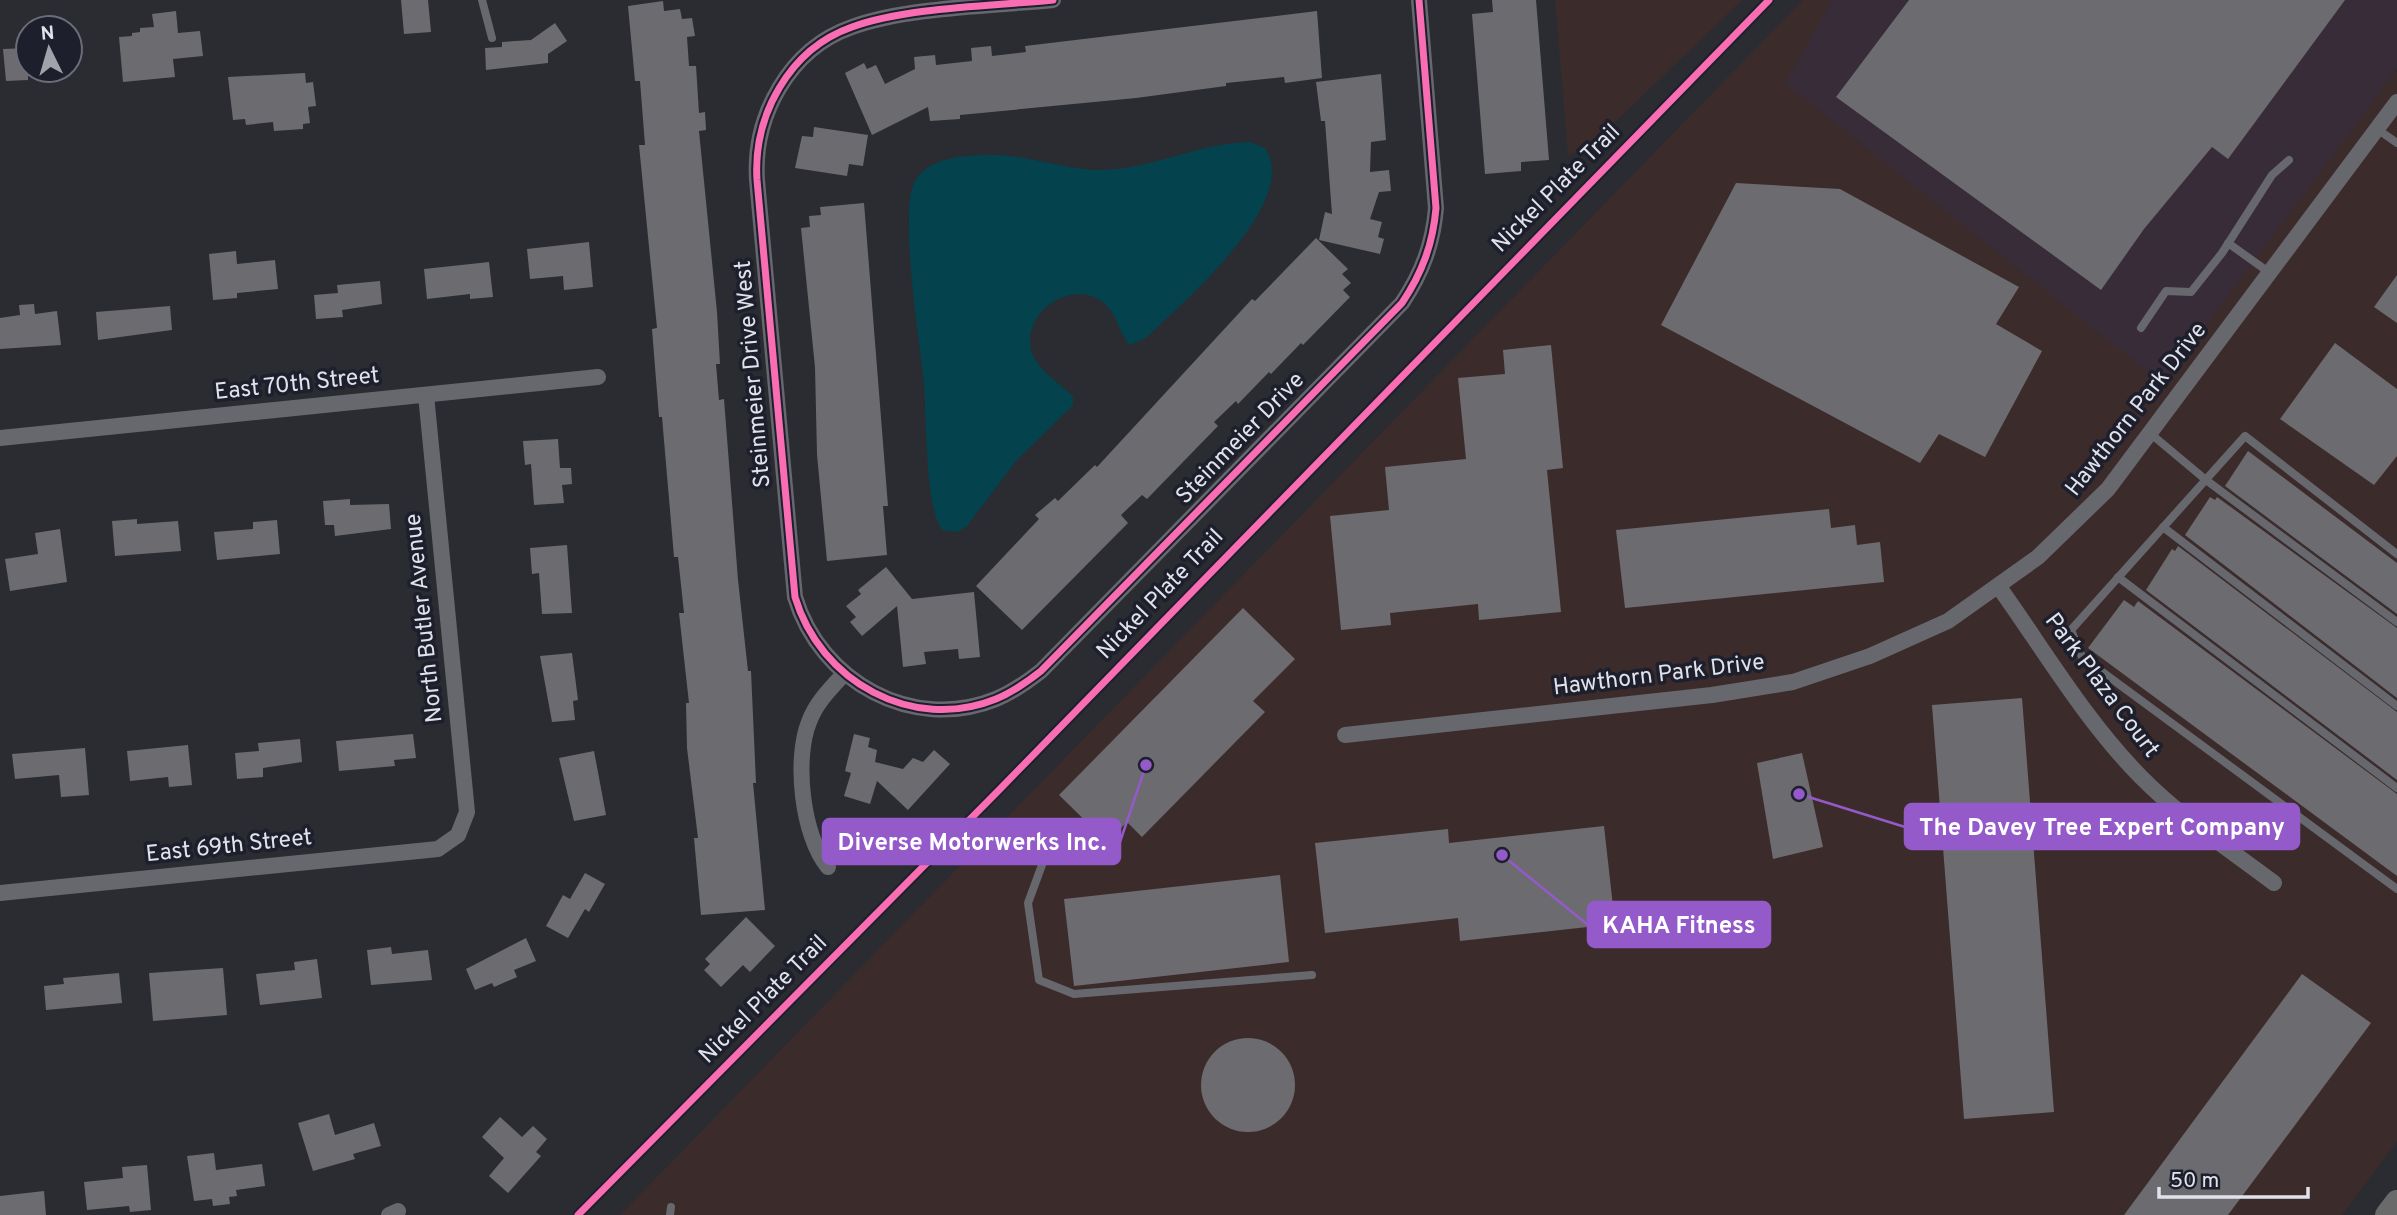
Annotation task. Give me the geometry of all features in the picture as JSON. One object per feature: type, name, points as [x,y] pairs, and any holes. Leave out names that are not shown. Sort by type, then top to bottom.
[{"type":"main road","points":[[2387,1215],[2397,1202]]},
{"type":"street","name":"Steinmeier Drive West","points":[[844,674],[809,632],[791,580],[757,180],[757,151],[766,115],[778,89],[797,65],[812,50],[853,26],[890,17],[1053,0]]},
{"type":"street","name":"Steinmeier Drive","points":[[844,674],[886,699],[921,709],[958,709],[994,700],[1019,687],[1041,671],[1402,303],[1421,272],[1435,218],[1419,0]]},
{"type":"street","name":"Hawthorn Park Drive","points":[[1345,736],[1712,695],[1793,682],[1890,649],[1948,621],[1999,587],[2086,513],[2151,434],[2397,102]]},
{"type":"street","name":"East 70th Street","points":[[0,438],[598,377]]},
{"type":"street","name":"North Butler Avenue","points":[[426,395],[467,812],[458,835]]},
{"type":"street","name":"Park Plaza Court","points":[[1999,587],[2098,727],[2128,763],[2170,803],[2274,883]]},
{"type":"street","points":[[828,867],[810,833],[803,747],[810,719],[819,702],[844,674]]},
{"type":"street","name":"East 69th Street","points":[[0,893],[439,849],[458,835]]},
{"type":"lane","points":[[482,0],[492,38]]},
{"type":"lane","points":[[2376,130],[2397,144]]},
{"type":"lane","points":[[2141,328],[2166,291],[2191,292],[2228,243],[2272,175],[2289,160]]},
{"type":"lane","points":[[2228,243],[2270,273]]},
{"type":"lane","points":[[2151,434],[2206,480],[2397,622]]},
{"type":"lane","points":[[2397,554],[2245,436],[2071,630],[2082,657],[2397,889]]},
{"type":"lane","points":[[2163,527],[2397,706]]},
{"type":"lane","points":[[2118,577],[2397,788]]},
{"type":"lane","points":[[1042,865],[1028,903],[1039,980],[1074,994],[1312,975]]},
{"type":"shaded area","points":[[1555,0],[1742,0],[1587,149],[1568,155]]},
{"type":"shaded area","points":[[1803,0],[2397,0],[2391,63],[2397,73],[2397,1141],[2342,1215],[620,1215]]},
{"type":"shaded area","points":[[1832,0],[2397,0],[2397,69],[2162,383],[1785,83]]},
{"type":"water","points":[[1250,142],[1265,148],[1272,170],[1267,196],[1253,223],[1208,278],[1146,338],[1130,345],[1108,307],[1091,296],[1077,294],[1064,297],[1051,303],[1041,313],[1033,325],[1030,339],[1032,353],[1045,372],[1073,397],[1073,405],[1016,461],[967,526],[957,532],[943,530],[932,502],[929,481],[923,374],[911,273],[909,215],[911,193],[916,179],[931,166],[951,158],[1007,156],[1074,168],[1118,169],[1231,143]]},
{"type":"building","points":[[401,0],[428,0],[431,32],[404,34]]},
{"type":"building","points":[[1492,0],[1536,0],[1549,160],[1521,162],[1521,171],[1485,174],[1472,14],[1493,12]]},
{"type":"building","points":[[1909,0],[2345,0],[2228,159],[2212,147],[2144,229],[2101,290],[1836,97]]},
{"type":"building","points":[[663,1],[664,11],[680,9],[682,19],[692,18],[695,36],[687,37],[689,66],[696,66],[699,113],[705,112],[706,130],[699,131],[717,312],[720,364],[716,364],[719,400],[724,399],[738,580],[748,671],[751,671],[756,783],[753,783],[765,910],[701,915],[694,838],[698,838],[687,748],[686,703],[689,703],[679,613],[684,613],[678,557],[674,557],[662,417],[659,417],[652,329],[657,328],[639,145],[645,145],[640,81],[635,81],[628,6]]},
{"type":"building","points":[[176,11],[178,33],[200,31],[203,56],[173,59],[175,77],[123,82],[119,37],[132,36],[132,33],[140,32],[140,28],[154,27],[152,14]]},
{"type":"building","points":[[1317,11],[1322,78],[1285,83],[1284,77],[1226,83],[1226,86],[1136,98],[960,115],[960,119],[930,121],[928,107],[872,135],[845,73],[864,63],[867,69],[876,65],[885,84],[915,69],[914,57],[935,55],[936,65],[972,61],[971,48],[991,46],[992,56],[1026,52],[1025,46]]},
{"type":"building","points":[[555,23],[567,41],[548,54],[548,63],[486,70],[485,48],[502,47],[502,42],[531,40]]},
{"type":"building","points":[[3,49],[14,49],[14,81],[6,81]]},
{"type":"building","points":[[305,73],[306,83],[313,82],[316,106],[308,107],[310,123],[303,124],[303,129],[274,131],[273,122],[246,125],[245,119],[233,120],[228,77]]},
{"type":"building","points":[[1381,74],[1386,140],[1371,142],[1370,172],[1389,170],[1391,191],[1379,192],[1370,219],[1382,222],[1378,237],[1384,239],[1380,254],[1319,240],[1325,212],[1332,214],[1325,121],[1321,121],[1316,82]]},
{"type":"building","points":[[814,127],[868,135],[863,166],[849,164],[847,176],[795,168],[802,136],[813,137]]},
{"type":"building","points":[[1736,183],[1840,189],[2019,287],[1996,324],[2042,351],[1985,457],[1939,434],[1920,463],[1661,325]]},
{"type":"building","points":[[864,203],[888,506],[883,506],[887,555],[827,561],[817,455],[815,367],[801,228],[810,227],[809,216],[821,215],[820,207]]},
{"type":"building","points":[[1316,238],[1348,269],[1342,274],[1351,283],[1343,290],[1350,297],[1303,345],[1301,343],[1238,404],[1236,401],[1214,422],[1218,426],[1147,499],[1142,495],[1121,515],[1128,523],[1022,630],[976,586],[1039,519],[1035,515],[1055,498],[1058,501],[1095,465],[1097,467],[1252,299],[1255,301]]},
{"type":"building","points":[[589,242],[593,287],[564,290],[563,276],[530,279],[527,249]]},
{"type":"building","points":[[236,251],[237,264],[275,260],[278,289],[237,293],[237,298],[213,300],[209,254]]},
{"type":"building","points":[[489,262],[493,297],[470,299],[470,294],[427,299],[424,269]]},
{"type":"building","points":[[2397,275],[2397,323],[2374,307]]},
{"type":"building","points":[[380,281],[382,304],[342,310],[343,317],[316,319],[314,295],[338,293],[337,285]]},
{"type":"building","points":[[34,304],[35,314],[57,311],[61,345],[0,349],[0,318],[20,315],[19,305]]},
{"type":"building","points":[[170,306],[172,330],[98,340],[96,312]]},
{"type":"building","points":[[2335,343],[2397,389],[2397,456],[2374,485],[2280,419]]},
{"type":"building","points":[[1551,345],[1563,468],[1547,470],[1561,612],[1479,620],[1478,604],[1390,613],[1391,625],[1341,630],[1330,516],[1389,510],[1385,467],[1466,459],[1458,378],[1505,374],[1503,350]]},
{"type":"building","points":[[558,439],[560,468],[571,468],[572,484],[562,485],[564,503],[534,505],[531,464],[525,465],[523,441]]},
{"type":"building","points":[[2248,451],[2397,563],[2397,614],[2225,486]]},
{"type":"building","points":[[2210,497],[2215,500],[2217,497],[2397,628],[2397,698],[2185,535]]},
{"type":"building","points":[[350,499],[350,505],[389,504],[391,529],[335,536],[334,525],[325,525],[323,501]]},
{"type":"building","points":[[1829,509],[1831,528],[1855,525],[1857,545],[1880,542],[1884,582],[1625,608],[1616,530]]},
{"type":"building","points":[[137,519],[137,524],[178,521],[181,551],[115,556],[112,521]]},
{"type":"building","points":[[277,520],[280,554],[217,560],[214,532],[253,529],[253,522]]},
{"type":"building","points":[[60,529],[67,582],[10,591],[5,559],[38,554],[35,533]]},
{"type":"building","points":[[567,545],[572,613],[542,614],[539,573],[532,574],[530,548]]},
{"type":"building","points":[[2178,546],[2397,712],[2397,780],[2146,590],[2172,549],[2175,551]]},
{"type":"building","points":[[886,567],[912,599],[974,592],[980,657],[959,659],[958,649],[924,652],[926,664],[903,667],[897,606],[862,636],[850,622],[856,617],[846,606],[861,594],[858,590]]},
{"type":"building","points":[[2124,600],[2134,607],[2138,601],[2397,794],[2397,876],[2088,648]]},
{"type":"building","points":[[1243,608],[1295,659],[1253,701],[1265,712],[1142,837],[1127,822],[1107,842],[1059,795]]},
{"type":"building","points":[[572,653],[578,700],[573,701],[575,720],[552,722],[540,656]]},
{"type":"building","points":[[2022,698],[2054,1112],[1964,1119],[1932,705]]},
{"type":"building","points":[[413,734],[416,758],[394,760],[395,766],[339,771],[336,741]]},
{"type":"building","points":[[854,734],[870,738],[868,747],[877,750],[875,762],[903,769],[913,758],[923,762],[934,750],[950,764],[908,810],[877,781],[870,804],[844,796],[851,773],[845,771]]},
{"type":"building","points":[[300,739],[302,762],[263,768],[263,777],[237,779],[235,753],[259,751],[258,743]]},
{"type":"building","points":[[188,745],[192,785],[169,787],[168,777],[130,781],[127,751]]},
{"type":"building","points":[[85,748],[89,795],[61,797],[59,775],[15,779],[12,754]]},
{"type":"building","points":[[594,751],[606,815],[574,821],[559,758]]},
{"type":"building","points":[[1802,753],[1823,847],[1773,859],[1757,763]]},
{"type":"building","points":[[1604,826],[1615,924],[1460,941],[1458,918],[1325,933],[1315,843],[1448,829],[1449,843]]},
{"type":"building","points":[[585,873],[605,884],[589,912],[585,909],[568,938],[546,926],[563,895],[570,899]]},
{"type":"building","points":[[1280,875],[1289,962],[1074,986],[1064,899]]},
{"type":"building","points":[[746,917],[775,946],[750,972],[743,965],[721,987],[704,970],[710,964],[705,959]]},
{"type":"building","points":[[526,938],[536,961],[514,970],[517,977],[494,987],[492,983],[475,990],[466,969]]},
{"type":"building","points":[[391,947],[392,954],[428,950],[432,980],[371,985],[367,950]]},
{"type":"building","points":[[317,959],[322,998],[260,1005],[256,974],[295,970],[294,962]]},
{"type":"building","points":[[223,968],[227,1015],[153,1021],[149,973]]},
{"type":"building","points":[[119,973],[122,1003],[46,1010],[44,986],[64,984],[63,978]]},
{"type":"building","points":[[2302,974],[2371,1023],[2228,1215],[2124,1215]]},
{"type":"building","points":[[1248,1038],[1266,1042],[1281,1052],[1291,1067],[1295,1085],[1291,1103],[1281,1118],[1266,1128],[1248,1132],[1230,1128],[1215,1118],[1205,1103],[1201,1085],[1205,1067],[1215,1052],[1230,1042]]},
{"type":"building","points":[[329,1114],[335,1135],[374,1123],[381,1146],[353,1154],[355,1159],[313,1171],[298,1123]]},
{"type":"building","points":[[500,1117],[522,1137],[533,1126],[547,1139],[536,1152],[541,1156],[508,1193],[489,1176],[504,1158],[482,1137]]},
{"type":"building","points":[[214,1153],[216,1170],[262,1164],[265,1186],[236,1190],[237,1196],[229,1197],[230,1204],[213,1206],[212,1199],[194,1201],[187,1156]]},
{"type":"building","points":[[147,1165],[151,1210],[130,1212],[129,1206],[87,1210],[84,1182],[123,1178],[122,1167]]},
{"type":"building","points":[[44,1191],[46,1215],[0,1215],[0,1196]]},
{"type":"cycle path","points":[[1053,0],[924,11],[852,27],[830,37],[810,51],[793,68],[779,88],[761,132],[757,180],[795,597],[807,627],[825,653],[847,675],[873,692],[902,704],[933,709],[964,708],[996,699],[1020,687],[1041,671],[1402,303],[1425,258],[1436,208],[1419,0]]},
{"type":"cycle path","name":"Nickel Plate Trail","points":[[578,1215],[1001,788],[1769,0]]},
{"type":"place","name":"Diverse Motorwerks Inc.","points":[[1146,765]]},
{"type":"place","name":"The Davey Tree Expert Company","points":[[1799,794]]},
{"type":"place","name":"KAHA Fitness","points":[[1502,855]]}]
